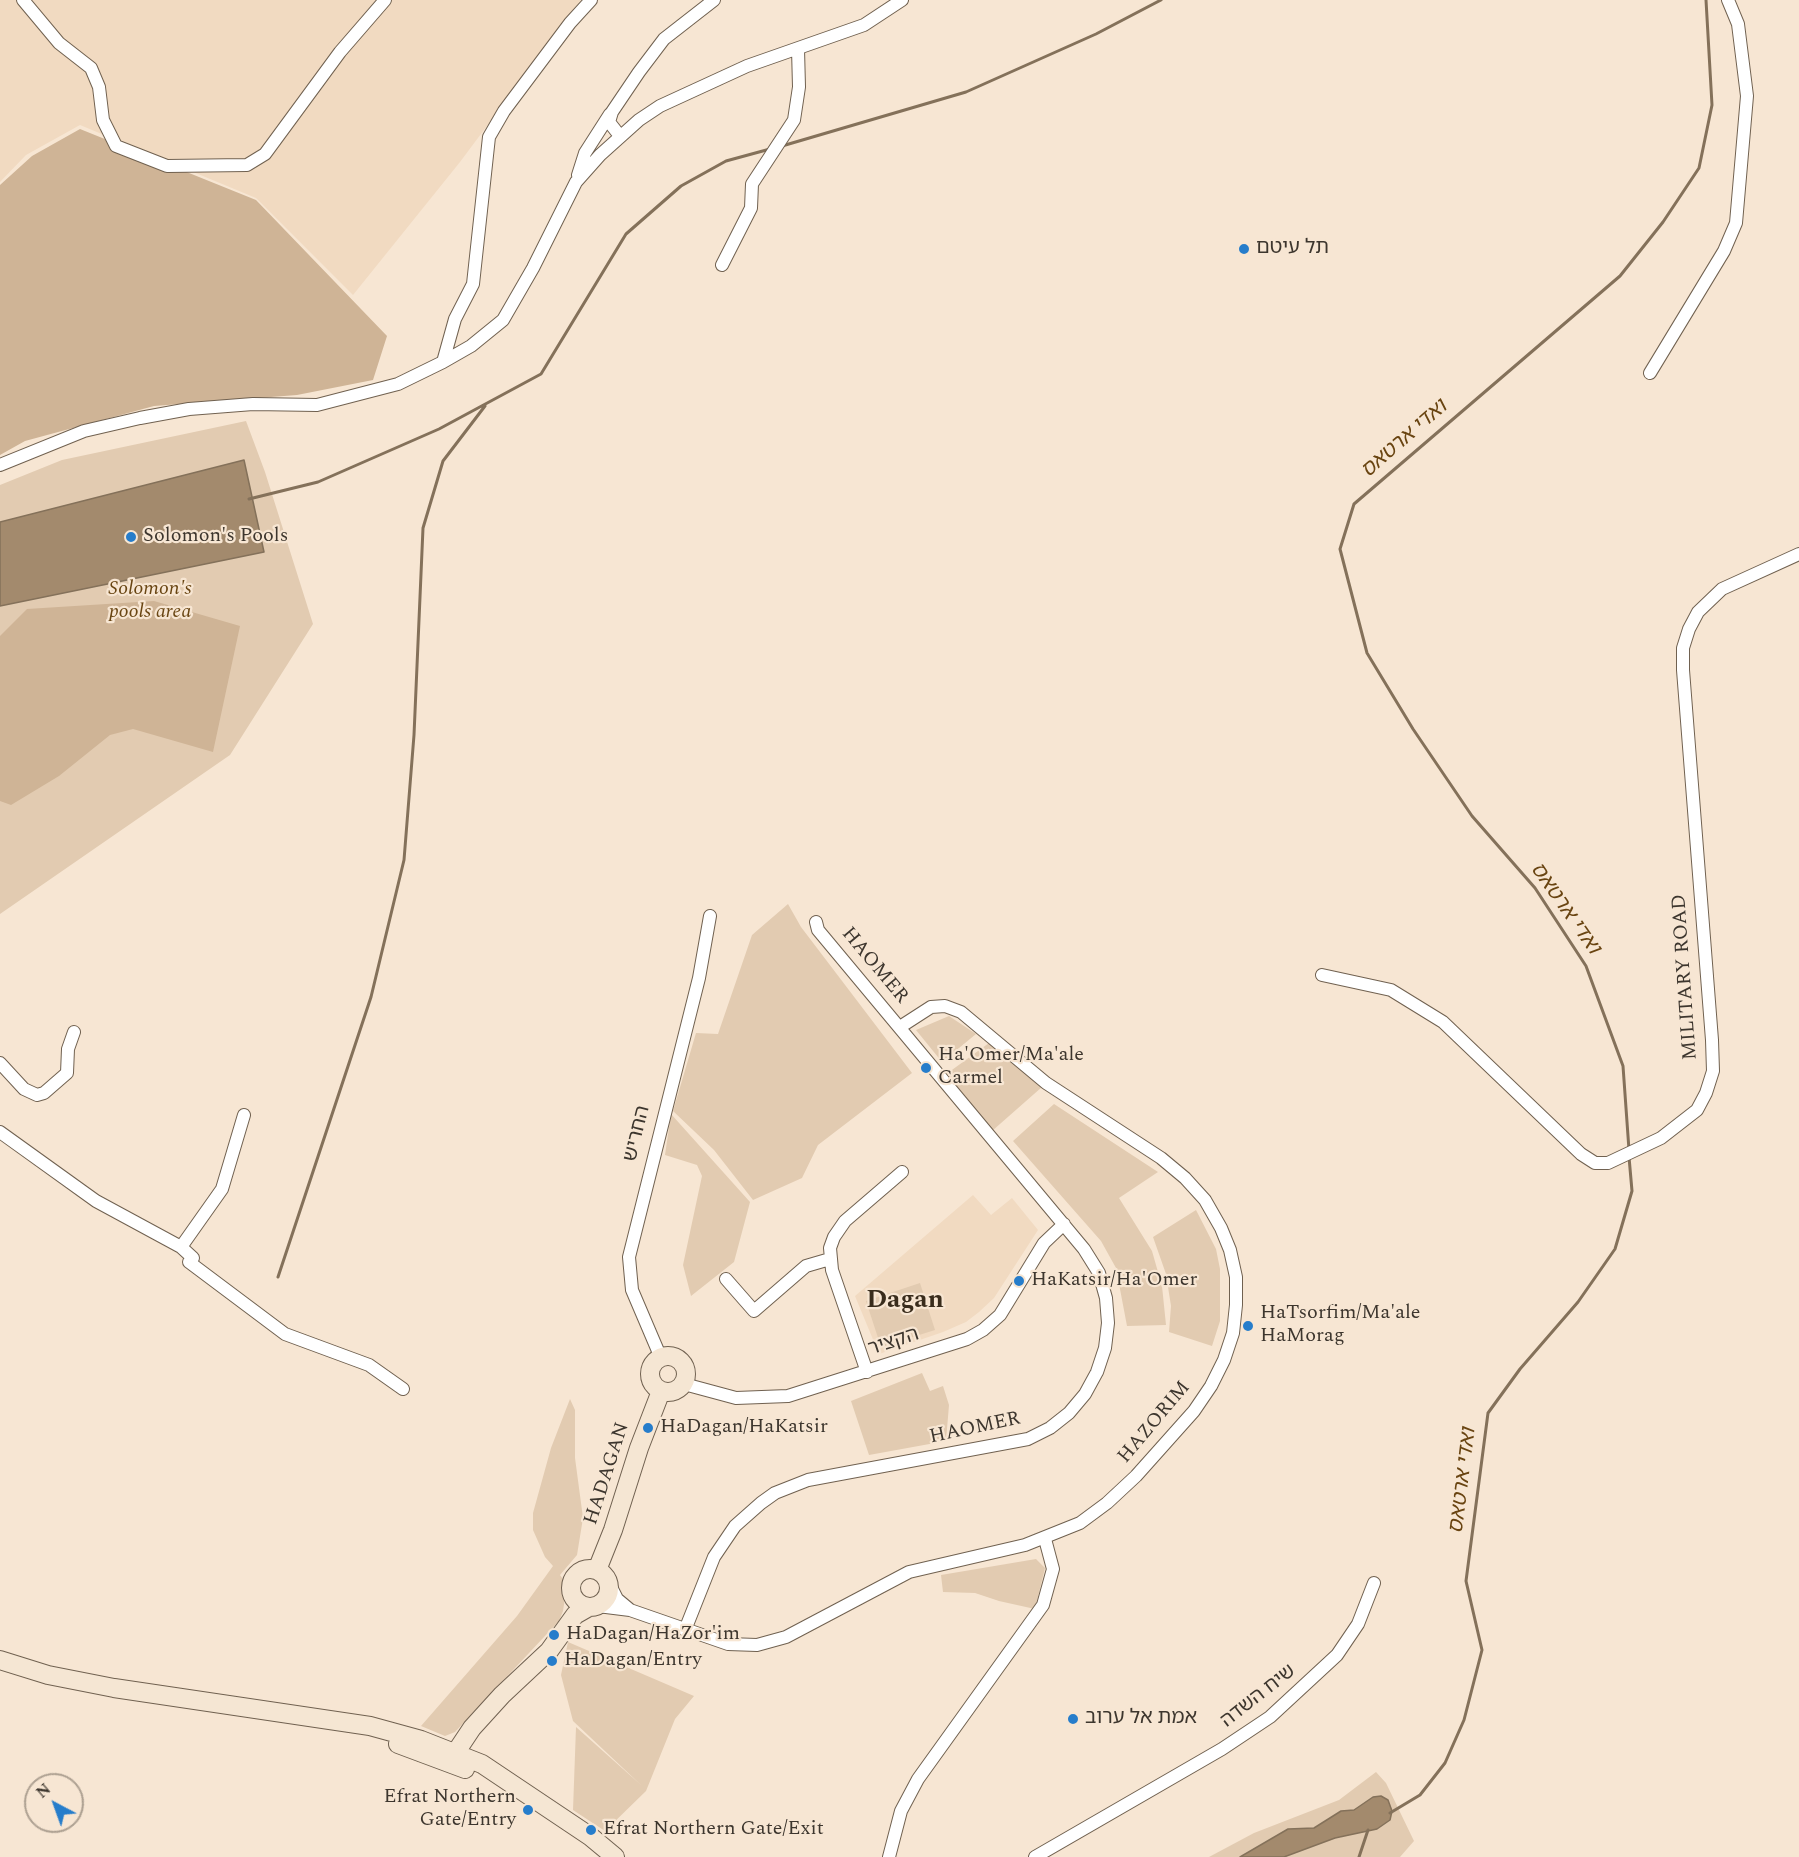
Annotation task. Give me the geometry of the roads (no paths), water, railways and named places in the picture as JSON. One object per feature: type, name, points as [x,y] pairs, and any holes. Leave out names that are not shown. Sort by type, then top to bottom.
[{"type":"street","points":[[23,0],[59,43],[91,68],[99,87],[103,120],[116,146],[167,166],[247,165],[265,154],[340,52],[385,0]]},
{"type":"street","points":[[443,362],[455,319],[473,284],[489,137],[504,111],[570,23],[591,0]]},
{"type":"street","points":[[0,465],[84,431],[189,409],[253,404],[317,405],[398,384],[471,346],[503,320],[533,268],[576,182],[585,153],[612,112],[664,39],[714,0]]},
{"type":"street","points":[[576,182],[620,136],[660,106],[747,66],[864,25],[898,4],[910,0]]},
{"type":"street","points":[[1650,373],[1724,251],[1736,223],[1747,96],[1738,24],[1728,0]]},
{"type":"street","points":[[722,265],[751,208],[752,184],[794,120],[799,87],[798,49]]},
{"type":"street","points":[[612,112],[609,122],[620,136]]},
{"type":"street","name":"MILITARY ROAD","points":[[1322,975],[1391,990],[1443,1022],[1581,1154],[1595,1163],[1608,1163],[1661,1138],[1697,1110],[1707,1093],[1713,1071],[1683,648],[1698,612],[1722,589],[1799,554]]},
{"type":"street","name":"החריש","points":[[661,1358],[632,1290],[629,1257],[699,978],[710,916]]},
{"type":"street","name":"HAOMER","points":[[685,1630],[706,1575],[724,1541],[747,1514],[775,1493],[826,1476],[1028,1439],[1050,1428],[1069,1413],[1085,1394],[1097,1372],[1105,1348],[1108,1323],[1106,1298],[1099,1273],[1084,1249],[818,930],[816,922]]},
{"type":"street","name":"HAZORIM","points":[[633,1611],[728,1644],[748,1645],[777,1641],[806,1628],[883,1583],[909,1572],[1045,1539],[1080,1523],[1122,1491],[1194,1411],[1212,1386],[1224,1360],[1235,1314],[1236,1277],[1230,1251],[1220,1225],[1205,1200],[1185,1178],[1161,1158],[1046,1083],[961,1012],[945,1006],[931,1007],[900,1027]]},
{"type":"street","points":[[0,1064],[24,1089],[37,1095],[44,1093],[67,1073],[68,1049],[74,1032]]},
{"type":"street","points":[[181,1248],[222,1189],[244,1115]]},
{"type":"street","points":[[0,1132],[96,1201],[181,1248],[193,1258],[189,1262],[285,1334],[369,1365],[403,1389]]},
{"type":"street","points":[[867,1372],[830,1259],[832,1242],[840,1226],[902,1172]]},
{"type":"street","name":"הקציר","points":[[684,1384],[723,1396],[762,1399],[800,1394],[967,1339],[983,1330],[1003,1310],[1044,1243],[1064,1224]]},
{"type":"street","points":[[726,1279],[754,1311],[806,1266],[830,1259]]},
{"type":"street","points":[[672,1357],[682,1362],[686,1373],[684,1384],[672,1392],[661,1391],[653,1384],[650,1373],[654,1363],[661,1358],[672,1357]]},
{"type":"street","name":"HADAGAN","points":[[603,1576],[614,1530],[639,1449],[661,1391]]},
{"type":"street","points":[[889,1857],[898,1819],[918,1779],[1043,1605],[1053,1569],[1045,1539]]},
{"type":"street","points":[[569,1624],[572,1584],[578,1573],[589,1569],[603,1576],[617,1599],[633,1611]]},
{"type":"street","points":[[459,1757],[486,1712],[549,1651],[577,1613],[607,1598],[603,1576]]},
{"type":"street","name":"שיח השדה","points":[[1035,1857],[1222,1749],[1270,1717],[1337,1655],[1358,1624],[1374,1583]]},
{"type":"street","points":[[572,1592],[578,1603],[633,1611]]},
{"type":"street","points":[[0,1658],[25,1669],[114,1688],[388,1730],[482,1764],[525,1795],[565,1819],[615,1857]]},
{"type":"waterway","points":[[782,146],[966,92],[1096,34],[1161,0]]},
{"type":"waterway","name":"ואדי ארטאס","points":[[1629,1150],[1623,1066],[1586,966],[1535,888],[1472,816],[1413,729],[1367,653],[1340,549],[1354,504],[1620,276],[1663,222],[1699,168],[1712,105],[1706,0]]},
{"type":"waterway","points":[[249,499],[318,482],[439,429],[541,374],[626,234],[681,186],[726,161],[770,149]]},
{"type":"waterway","points":[[278,1277],[371,997],[404,860],[414,735],[423,528],[443,461],[485,406]]},
{"type":"waterway","name":"ואדי ארטאס","points":[[1390,1813],[1420,1795],[1445,1763],[1464,1720],[1482,1650],[1466,1581],[1488,1413],[1520,1369],[1578,1302],[1615,1249],[1632,1191],[1629,1157]]},
{"type":"waterway","points":[[1359,1857],[1368,1830]]},
{"type":"place","name":"תל עיטם","points":[[1244,249]]},
{"type":"place","name":"Solomon's Pools","points":[[131,537]]},
{"type":"place","name":"Ha'Omer/Ma'ale Carmel","points":[[926,1068]]},
{"type":"place","name":"HaKatsir/Ha'Omer","points":[[1019,1281]]},
{"type":"place","name":"HaTsorfim/Ma'ale HaMorag","points":[[1248,1326]]},
{"type":"place","name":"HaDagan/HaKatsir","points":[[648,1428]]},
{"type":"place","name":"HaDagan/HaZor'im","points":[[554,1635]]},
{"type":"place","name":"HaDagan/Entry","points":[[552,1661]]},
{"type":"place","name":"אמת אל ערוב","points":[[1073,1719]]},
{"type":"place","name":"Efrat Northern Gate/Entry","points":[[528,1810]]},
{"type":"place","name":"Efrat Northern Gate/Exit","points":[[591,1830]]},
{"type":"district","name":"Dagan","points":[[905,1302]]},
{"type":"park label","name":"Solomon's pools area","points":[[150,602]]}]
